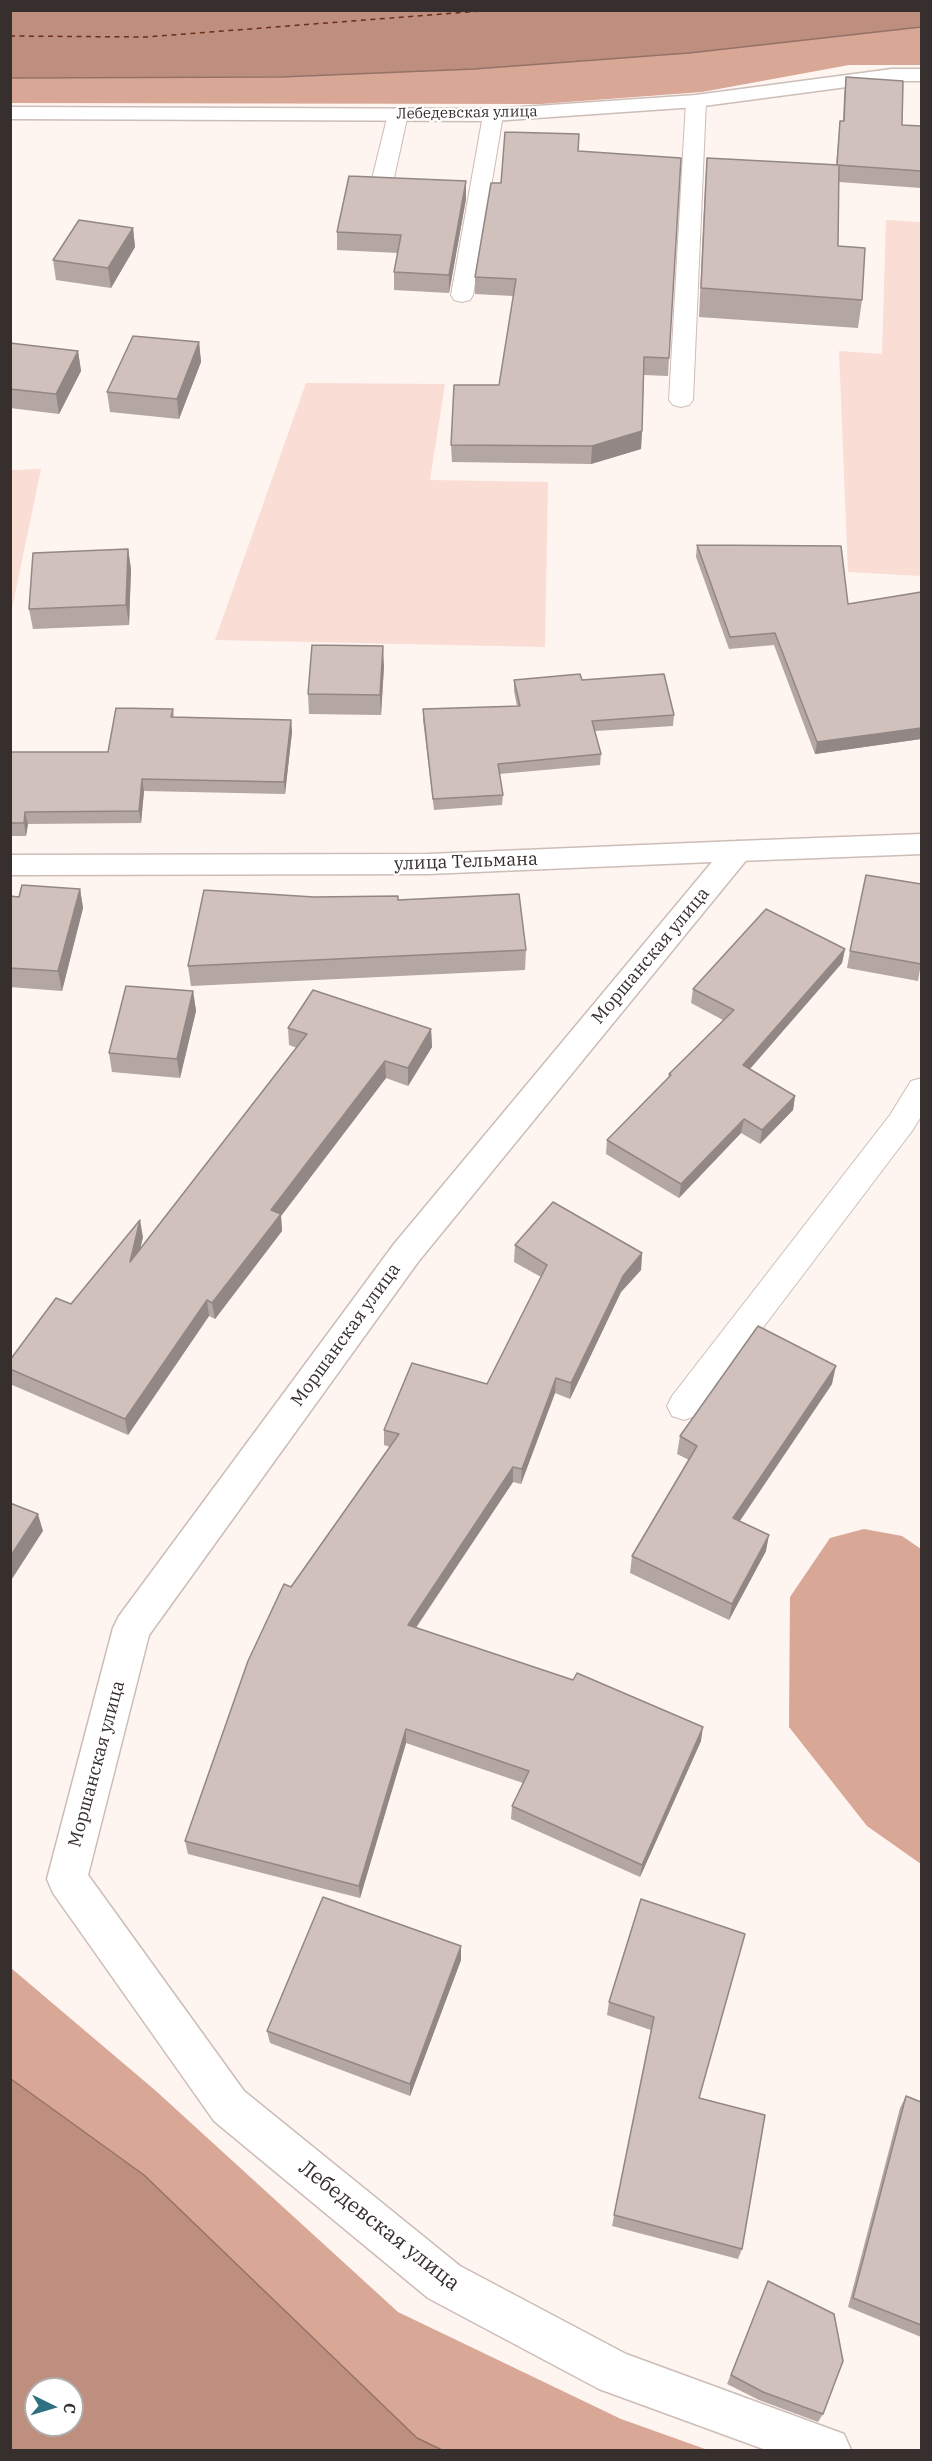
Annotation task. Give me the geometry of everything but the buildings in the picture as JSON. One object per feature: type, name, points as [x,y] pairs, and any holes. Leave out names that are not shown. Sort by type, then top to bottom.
[{"type":"street","name":"Лебедевская улица","points":[[10,113],[493,115],[696,101],[892,75],[921,75]]},
{"type":"street","name":"улица Тельмана","points":[[10,865],[428,864],[921,844]]},
{"type":"street","name":"Моршанская улица","points":[[67,1878],[132,1628],[406,1253],[738,851]]},
{"type":"street","name":"Лебедевская улица","points":[[67,1878],[229,2106],[444,2282],[615,2373],[828,2451]]},
{"type":"lane","points":[[681,400],[696,101]]},
{"type":"lane","points":[[381,187],[398,114]]},
{"type":"lane","points":[[462,295],[493,115]]},
{"type":"lane","points":[[684,1406],[901,1123],[921,1089]]},
{"type":"shaded area","points":[[921,10],[921,27],[689,53],[474,69],[281,77],[11,78],[11,11]]},
{"type":"shaded area","points":[[921,27],[921,65],[849,65],[702,92],[541,104],[11,103],[10,78],[281,77],[474,69],[689,53]]},
{"type":"shaded area","points":[[886,220],[921,222],[921,576],[848,572],[839,351],[882,354]]},
{"type":"shaded area","points":[[306,383],[445,384],[430,480],[548,482],[545,647],[215,640]]},
{"type":"shaded area","points":[[41,469],[11,613],[11,470]]},
{"type":"shaded area","points":[[864,1529],[902,1536],[921,1549],[921,1864],[867,1826],[789,1727],[790,1597],[830,1538]]},
{"type":"shaded area","points":[[11,1968],[156,2091],[398,2312],[621,2419],[708,2450],[442,2450],[417,2438],[144,2175],[11,2079]]},
{"type":"shaded area","points":[[11,2079],[144,2175],[417,2438],[442,2450],[11,2450]]},
{"type":"ferry route","points":[[10,36],[146,37],[494,10]]}]
